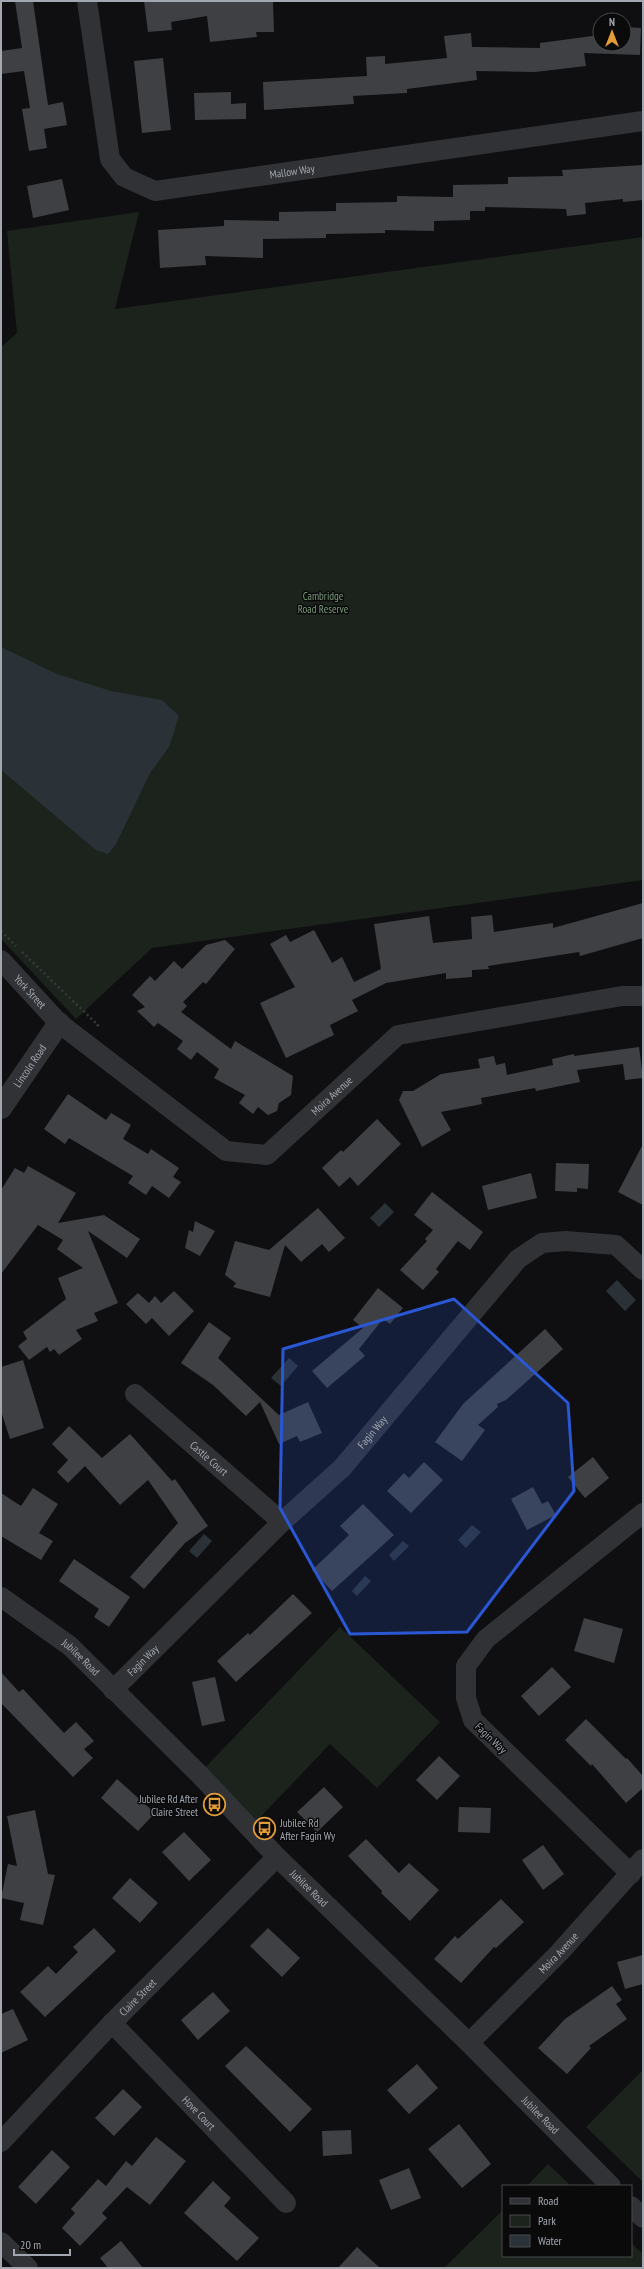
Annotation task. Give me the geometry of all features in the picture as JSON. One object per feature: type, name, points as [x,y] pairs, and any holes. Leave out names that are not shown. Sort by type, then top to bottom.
[{"type":"street","name":"Mallow Way","points":[[87,1],[110,159],[124,177],[155,191],[643,121]]},
{"type":"street","name":"York Street","points":[[1,960],[59,1023]]},
{"type":"street","name":"Moira Avenue","points":[[59,1023],[226,1151],[267,1155],[398,1035],[622,996],[643,996]]},
{"type":"street","name":"Lincoln Road","points":[[1,1108],[59,1023]]},
{"type":"street","name":"Fagin Way","points":[[113,1690],[282,1522],[342,1468],[518,1259],[542,1244],[566,1241],[616,1245],[643,1270]]},
{"type":"street","name":"Castle Court","points":[[135,1394],[282,1522]]},
{"type":"street","name":"Fagin Way","points":[[637,1866],[473,1720],[466,1698],[466,1666],[486,1639],[643,1513]]},
{"type":"street","name":"Jubilee Road","points":[[1,1597],[70,1646],[199,1774],[277,1857],[469,2043],[610,2185]]},
{"type":"street","name":"Claire Street","points":[[1,2142],[112,2024],[277,1857]]},
{"type":"street","name":"Moira Avenue","points":[[469,2043],[559,1953],[637,1866]]},
{"type":"street","name":"Hove Court","points":[[112,2024],[286,2203]]},
{"type":"street","points":[[632,2207],[643,2218]]},
{"type":"street","points":[[1,2242],[28,2268]]},
{"type":"highlighted area","points":[[454,1299],[568,1403],[574,1491],[467,1632],[350,1634],[280,1508],[283,1349]]},
{"type":"green space","name":"Cambridge Road Reserve","points":[[139,212],[115,309],[643,237],[643,880],[152,948],[76,1019],[1,939],[1,347],[17,333],[7,231]]},
{"type":"green space","points":[[340,1627],[440,1722],[377,1788],[330,1744],[250,1828],[199,1774]]},
{"type":"green space","points":[[643,2070],[643,2182],[586,2127]]},
{"type":"green space","points":[[548,2164],[570,2185],[528,2185]]},
{"type":"green space","points":[[502,2211],[502,2257],[632,2257],[632,2244],[643,2254],[643,2268],[444,2268]]},
{"type":"water","points":[[1,647],[57,674],[111,691],[162,700],[179,716],[169,747],[150,773],[116,844],[108,854],[96,850],[1,770]]},
{"type":"water","points":[[385,1203],[394,1212],[379,1227],[370,1218]]},
{"type":"water","points":[[617,1280],[636,1300],[625,1311],[606,1291]]},
{"type":"water","points":[[289,1358],[298,1366],[281,1386],[271,1378]]},
{"type":"water","points":[[472,1525],[481,1532],[466,1548],[458,1540]]},
{"type":"water","points":[[204,1534],[212,1541],[197,1558],[189,1551]]},
{"type":"water","points":[[403,1541],[409,1546],[394,1561],[389,1555]]},
{"type":"water","points":[[365,1576],[371,1581],[357,1596],[352,1591]]},
{"type":"building","points":[[15,1],[33,1],[48,105],[63,102],[67,125],[44,129],[47,148],[29,151],[22,109],[30,108],[24,71],[1,74],[1,51],[22,48]]},
{"type":"building","points":[[144,1],[273,1],[274,32],[256,32],[257,37],[210,42],[207,16],[171,22],[172,30],[148,32]]},
{"type":"building","points":[[632,27],[641,28],[640,55],[584,53],[586,66],[535,72],[476,71],[477,80],[407,89],[407,93],[353,96],[354,104],[264,110],[263,82],[367,76],[366,57],[385,56],[385,64],[447,58],[444,36],[471,33],[472,47],[540,48],[540,43],[592,36],[592,52],[632,52]]},
{"type":"building","points":[[163,58],[171,130],[142,133],[134,61]]},
{"type":"building","points":[[231,92],[231,104],[246,103],[246,119],[195,120],[194,93]]},
{"type":"building","points":[[643,165],[643,200],[623,202],[623,199],[585,203],[586,214],[567,216],[566,209],[485,207],[485,211],[470,211],[470,220],[434,221],[434,231],[385,230],[385,233],[326,234],[326,238],[263,239],[263,258],[205,256],[206,265],[160,268],[158,230],[224,226],[224,220],[279,221],[279,212],[336,211],[336,203],[397,202],[397,196],[453,197],[453,185],[508,184],[508,177],[563,176],[562,170]]},
{"type":"building","points":[[62,179],[69,210],[33,218],[27,186]]},
{"type":"building","points":[[643,903],[643,938],[580,956],[579,952],[488,966],[489,969],[472,970],[472,977],[446,979],[446,973],[386,983],[352,1000],[358,1011],[330,1025],[334,1035],[286,1058],[260,1003],[295,987],[270,944],[286,935],[290,942],[314,930],[332,963],[342,957],[354,982],[381,969],[374,924],[429,916],[433,943],[472,939],[471,917],[492,915],[494,932],[553,923],[553,928]]},
{"type":"building","points":[[225,940],[235,949],[206,984],[203,982],[183,1002],[187,1006],[181,1012],[231,1049],[235,1041],[293,1076],[291,1095],[279,1103],[277,1111],[268,1115],[258,1107],[253,1114],[239,1103],[245,1095],[214,1078],[219,1069],[197,1052],[191,1060],[177,1049],[183,1041],[158,1023],[154,1027],[137,1011],[145,1007],[132,995],[150,976],[155,981],[174,961],[182,969],[206,945]]},
{"type":"building","points":[[639,1047],[643,1078],[625,1080],[623,1064],[577,1070],[580,1082],[536,1091],[535,1088],[481,1098],[482,1104],[441,1112],[451,1130],[422,1147],[399,1100],[403,1091],[413,1091],[441,1074],[480,1068],[478,1059],[494,1056],[496,1065],[505,1063],[507,1075],[553,1065],[552,1059],[574,1054],[574,1056]]},
{"type":"building","points":[[68,1094],[106,1120],[111,1113],[131,1125],[123,1139],[148,1154],[151,1149],[179,1168],[173,1177],[181,1182],[169,1198],[152,1186],[146,1195],[128,1183],[133,1176],[69,1138],[65,1144],[44,1129]]},
{"type":"building","points":[[377,1119],[401,1144],[358,1186],[350,1177],[339,1187],[322,1168],[341,1150],[343,1152]]},
{"type":"building","points":[[643,1144],[643,1205],[618,1192]]},
{"type":"building","points":[[556,1163],[589,1164],[588,1189],[577,1188],[577,1192],[555,1191]]},
{"type":"building","points":[[28,1166],[76,1193],[58,1223],[104,1215],[140,1239],[127,1258],[88,1231],[118,1303],[94,1313],[98,1321],[76,1330],[82,1339],[59,1355],[54,1349],[50,1352],[47,1347],[29,1360],[18,1346],[27,1339],[23,1332],[66,1299],[58,1278],[83,1268],[57,1249],[63,1240],[38,1225],[1,1274],[1,1190],[15,1168],[24,1173]]},
{"type":"building","points":[[531,1173],[537,1198],[488,1210],[482,1186]]},
{"type":"building","points":[[432,1192],[483,1232],[470,1250],[458,1241],[436,1269],[439,1272],[423,1290],[400,1270],[427,1241],[425,1239],[433,1230],[414,1215]]},
{"type":"building","points":[[318,1208],[345,1238],[329,1252],[322,1244],[301,1262],[285,1245],[270,1297],[233,1287],[236,1283],[225,1275],[235,1241],[269,1250]]},
{"type":"building","points":[[195,1221],[215,1231],[200,1256],[185,1248],[189,1230],[193,1232]]},
{"type":"building","points":[[378,1288],[403,1308],[390,1324],[383,1319],[359,1349],[365,1356],[327,1388],[312,1371],[363,1328],[353,1320]]},
{"type":"building","points":[[174,1291],[194,1311],[169,1336],[152,1318],[146,1324],[126,1304],[138,1293],[149,1303],[155,1296],[161,1303]]},
{"type":"building","points":[[209,1322],[231,1338],[218,1358],[279,1415],[308,1402],[322,1433],[300,1442],[297,1436],[279,1444],[260,1402],[246,1416],[213,1385],[181,1363]]},
{"type":"building","points":[[545,1329],[563,1349],[506,1400],[497,1404],[498,1407],[478,1425],[485,1430],[462,1461],[435,1442],[463,1404]]},
{"type":"building","points":[[23,1360],[44,1428],[10,1439],[1,1411],[1,1367]]},
{"type":"building","points":[[69,1426],[102,1458],[130,1434],[172,1481],[175,1479],[208,1526],[185,1543],[144,1589],[130,1577],[178,1523],[148,1480],[120,1505],[85,1466],[68,1483],[57,1472],[68,1460],[52,1444]]},
{"type":"building","points":[[593,1457],[609,1478],[585,1498],[568,1477]]},
{"type":"building","points":[[424,1462],[443,1480],[411,1513],[387,1491],[404,1473],[409,1478]]},
{"type":"building","points":[[533,1487],[542,1504],[548,1501],[556,1515],[527,1530],[511,1499]]},
{"type":"building","points":[[33,1488],[58,1504],[39,1533],[53,1541],[41,1560],[1,1536],[1,1493],[21,1506]]},
{"type":"building","points":[[363,1504],[394,1535],[332,1591],[312,1570],[349,1535],[340,1526]]},
{"type":"building","points":[[74,1559],[130,1597],[109,1627],[94,1617],[99,1609],[59,1581]]},
{"type":"building","points":[[293,1594],[312,1613],[236,1682],[217,1661],[248,1633],[250,1635]]},
{"type":"building","points":[[584,1618],[623,1629],[614,1663],[574,1651]]},
{"type":"building","points":[[552,1667],[571,1687],[539,1716],[521,1696]]},
{"type":"building","points":[[1,1672],[19,1692],[23,1689],[64,1733],[76,1722],[94,1741],[84,1749],[93,1758],[73,1777],[1,1703]]},
{"type":"building","points":[[215,1677],[225,1721],[202,1726],[192,1682]]},
{"type":"building","points":[[586,1719],[626,1759],[627,1758],[643,1776],[643,1788],[626,1803],[592,1764],[591,1766],[565,1740]]},
{"type":"building","points":[[439,1756],[460,1776],[437,1800],[416,1780]]},
{"type":"building","points":[[117,1779],[155,1813],[138,1831],[101,1798]]},
{"type":"building","points":[[324,1787],[343,1807],[317,1832],[297,1812]]},
{"type":"building","points":[[459,1807],[491,1808],[490,1833],[458,1832]]},
{"type":"building","points":[[35,1810],[48,1874],[55,1875],[43,1925],[20,1920],[24,1903],[1,1898],[8,1864],[17,1866],[7,1816]]},
{"type":"building","points":[[184,1832],[211,1860],[189,1881],[162,1852]]},
{"type":"building","points":[[366,1839],[399,1873],[409,1863],[439,1890],[410,1921],[381,1893],[382,1891],[348,1856]]},
{"type":"building","points":[[543,1845],[564,1874],[543,1890],[522,1860]]},
{"type":"building","points":[[130,1878],[158,1903],[140,1923],[112,1898]]},
{"type":"building","points":[[501,1899],[524,1922],[496,1948],[494,1947],[461,1983],[434,1959],[455,1936],[458,1939]]},
{"type":"building","points":[[94,1928],[116,1951],[45,2017],[20,1992],[48,1966],[56,1974],[78,1952],[73,1947]]},
{"type":"building","points":[[268,1928],[300,1958],[282,1977],[250,1946]]},
{"type":"building","points":[[643,1955],[643,1984],[625,1989],[617,1962]]},
{"type":"building","points":[[612,1986],[622,2000],[616,2004],[627,2019],[589,2046],[591,2048],[567,2074],[538,2048],[565,2019]]},
{"type":"building","points":[[213,1992],[230,2011],[198,2040],[181,2020]]},
{"type":"building","points":[[13,2009],[28,2040],[1,2053],[1,2014]]},
{"type":"building","points":[[246,2046],[312,2109],[290,2132],[225,2066]]},
{"type":"building","points":[[417,2064],[438,2088],[409,2114],[387,2090]]},
{"type":"building","points":[[123,2089],[142,2107],[114,2136],[95,2118]]},
{"type":"building","points":[[459,2124],[491,2164],[462,2188],[428,2149]]},
{"type":"building","points":[[351,2130],[352,2154],[323,2156],[322,2131]]},
{"type":"building","points":[[156,2137],[186,2161],[150,2205],[127,2187],[102,2213],[107,2218],[80,2246],[62,2228],[75,2213],[71,2209],[98,2179],[106,2186],[126,2161],[132,2166]]},
{"type":"building","points":[[52,2150],[70,2167],[36,2204],[18,2187]]},
{"type":"building","points":[[409,2168],[421,2198],[391,2210],[379,2180]]},
{"type":"building","points":[[213,2181],[231,2198],[224,2206],[259,2238],[237,2261],[184,2213]]},
{"type":"building","points":[[121,2241],[143,2268],[108,2268],[100,2258]]},
{"type":"building","points":[[357,2247],[380,2268],[338,2268]]},
{"type":"place","name":"Jubilee Rd After Claire Street","points":[[214,1805]]},
{"type":"place","name":"Jubilee Rd After Fagin Wy","points":[[265,1829]]}]
